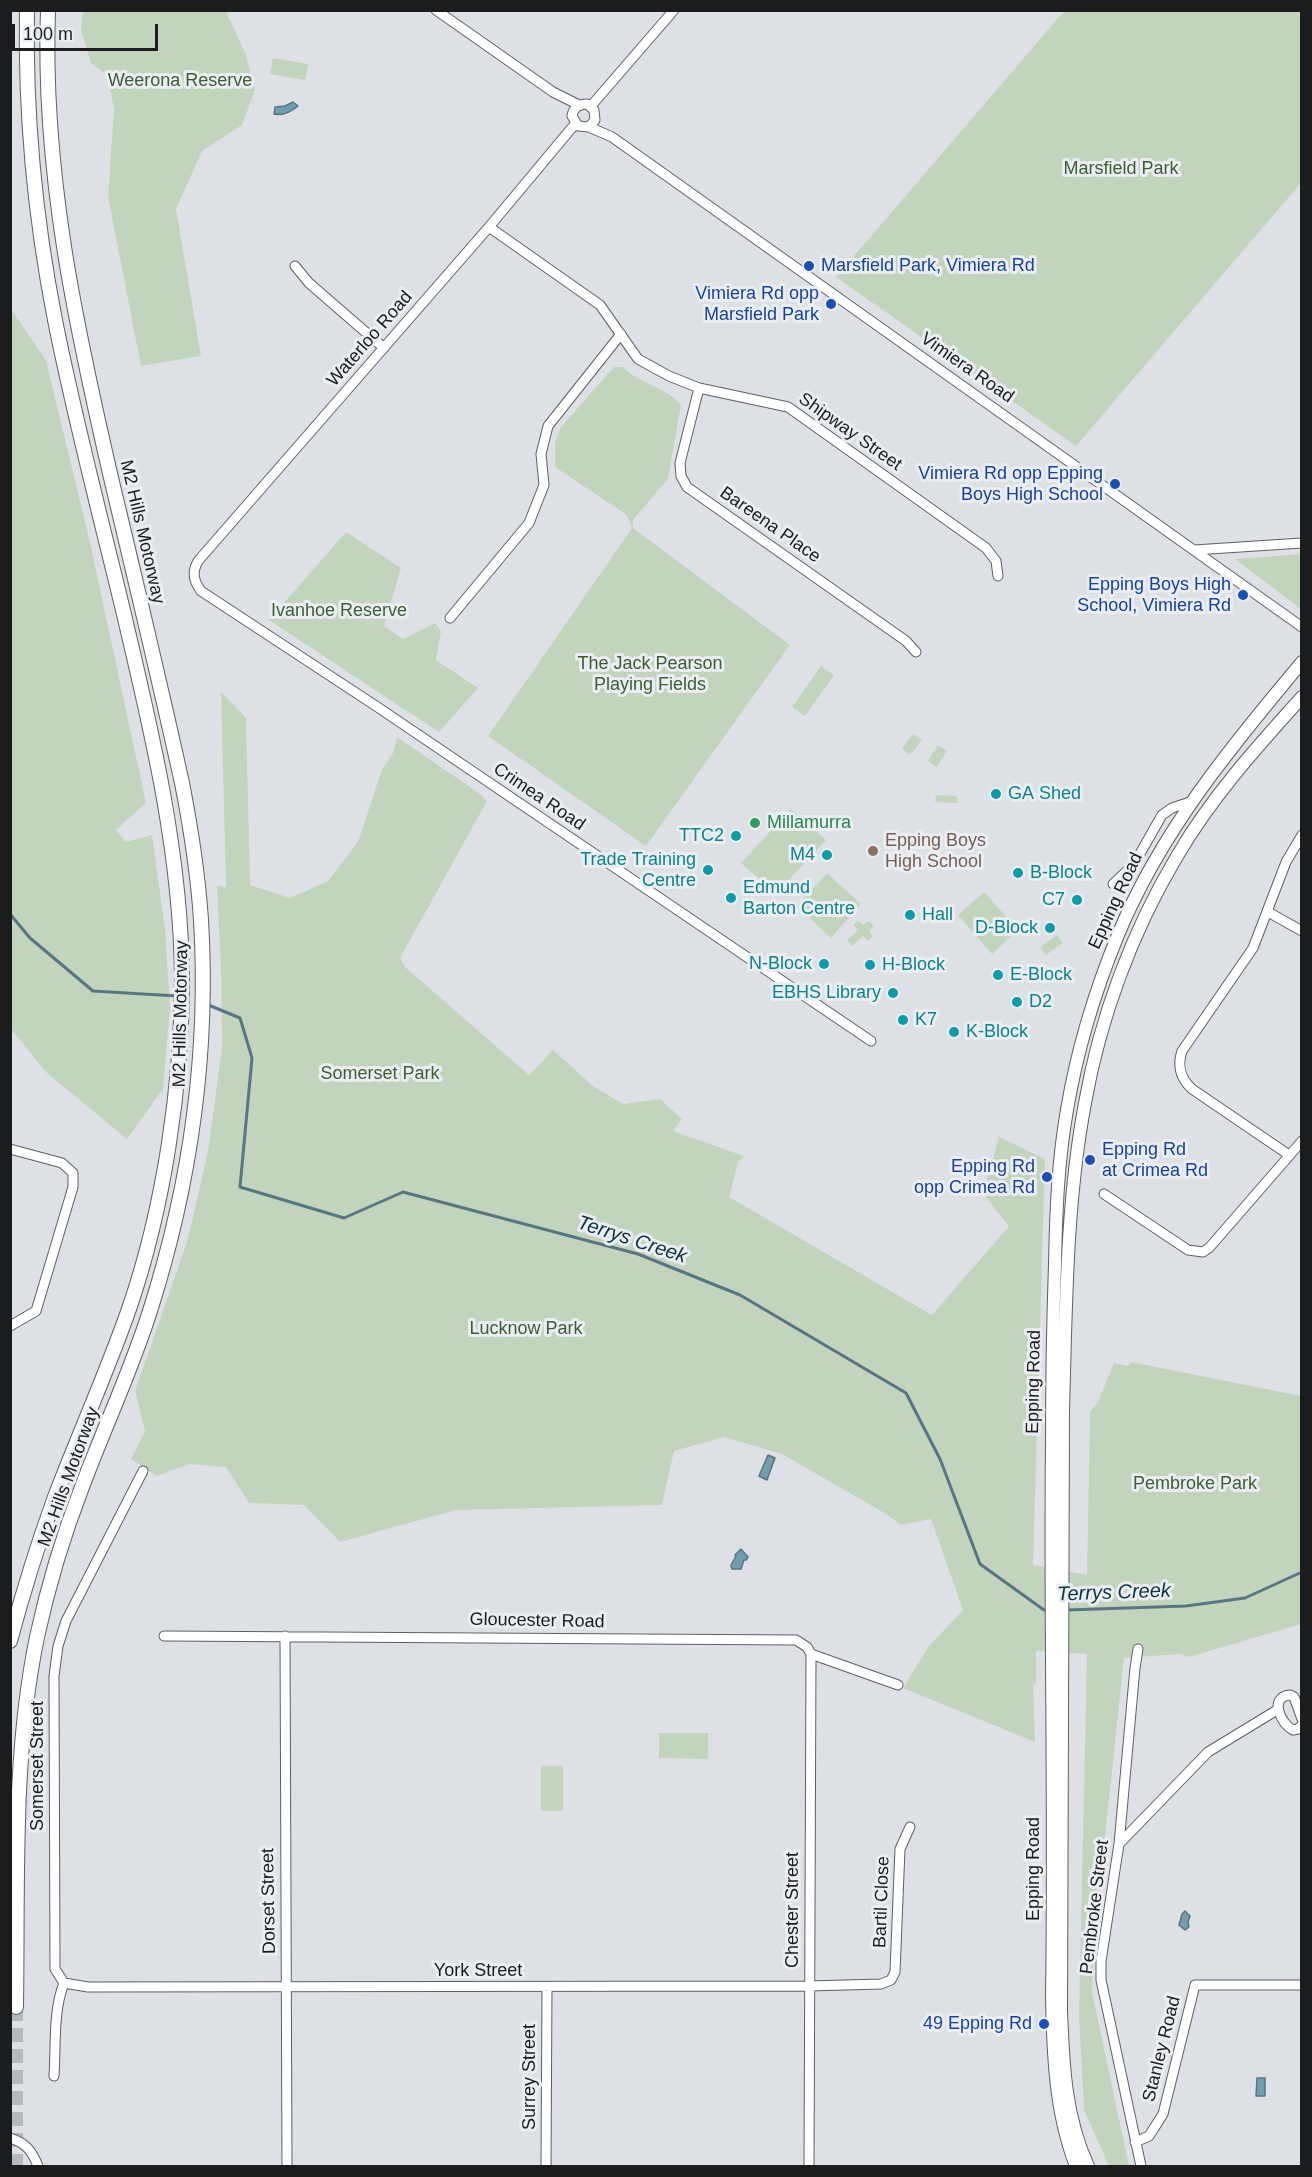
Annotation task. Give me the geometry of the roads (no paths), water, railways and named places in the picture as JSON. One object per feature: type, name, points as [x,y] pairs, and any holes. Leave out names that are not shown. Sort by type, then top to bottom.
[{"type":"highway","name":"M2 Hills Motorway","points":[[10,1641],[34,1556],[130,1306],[145,1256],[166,1160],[176,1095],[181,1011],[179,922],[163,785],[69,382],[48,278],[36,201],[28,95],[27,10]]},
{"type":"highway","name":"M2 Hills Motorway","points":[[16,2007],[19,1797],[28,1692],[50,1585],[75,1507],[130,1369],[165,1260],[187,1165],[197,1097],[202,988],[201,920],[194,846],[182,783],[75,318],[57,200],[50,92],[48,10]]},
{"type":"main road","name":"Epping Road","points":[[1088,2166],[1069,2108],[1062,2056],[1053,1337],[1057,1210],[1067,1110],[1086,1025],[1119,931],[1142,884],[1190,802],[1302,662]]},
{"type":"main road","name":"Epping Road","points":[[1056,1565],[1065,1323],[1074,1185],[1084,1104],[1100,1037],[1111,1001],[1134,943],[1175,858],[1218,796],[1261,742],[1302,697]]},
{"type":"main road","name":"Epping Road","points":[[1057,1660],[1053,2058],[1060,2109],[1076,2166]]},
{"type":"street","points":[[436,10],[576,109],[591,106],[674,10]]},
{"type":"street","points":[[576,109],[575,124],[582,128],[592,123],[594,110],[591,106]]},
{"type":"street","name":"Vimiera Road","points":[[592,123],[1302,627]]},
{"type":"street","name":"Waterloo Road","points":[[193,577],[198,561],[489,227],[575,124]]},
{"type":"street","name":"Shipway Street","points":[[489,227],[600,305],[638,359],[669,376],[699,388],[788,407],[986,548],[996,561],[998,576]]},
{"type":"street","points":[[295,266],[309,283],[384,348]]},
{"type":"street","points":[[450,618],[529,523],[544,485],[541,454],[549,426],[621,334]]},
{"type":"street","name":"Bareena Place","points":[[699,388],[680,463],[681,476],[687,487],[906,641],[916,652]]},
{"type":"street","points":[[1194,550],[1302,543]]},
{"type":"street","name":"Crimea Road","points":[[193,577],[201,591],[379,708],[871,1041]]},
{"type":"street","points":[[1113,884],[1137,859],[1162,815],[1172,808],[1190,802]]},
{"type":"street","points":[[1289,1155],[1192,1089],[1185,1083],[1179,1066],[1182,1051],[1248,958],[1286,862],[1302,835]]},
{"type":"street","points":[[1268,912],[1302,931]]},
{"type":"street","points":[[1104,1194],[1188,1250],[1203,1251],[1209,1248],[1302,1141]]},
{"type":"street","points":[[10,1149],[62,1163],[73,1173],[73,1187],[36,1311],[10,1326]]},
{"type":"street","name":"Somerset Street","points":[[64,1983],[55,1969],[54,1676],[58,1646],[66,1621],[143,1471]]},
{"type":"street","name":"Gloucester Road","points":[[164,1636],[796,1640],[807,1647],[811,1654],[898,1685]]},
{"type":"street","name":"Dorset Street","points":[[285,1636],[287,2166]]},
{"type":"street","name":"Pembroke Street","points":[[1138,1649],[1119,1844],[1101,1961],[1101,1980],[1141,2166]]},
{"type":"street","name":"Chester Street","points":[[809,2166],[811,1654]]},
{"type":"street","points":[[1119,1844],[1208,1752],[1277,1710],[1280,1698],[1284,1695],[1290,1695],[1295,1699],[1302,1719]]},
{"type":"street","points":[[1277,1710],[1289,1729],[1298,1729],[1302,1725]]},
{"type":"street","name":"Bartil Close","points":[[891,1980],[896,1972],[900,1849],[910,1827]]},
{"type":"street","name":"York Street","points":[[64,1983],[88,1987],[287,1988],[809,1986],[881,1984],[891,1980]]},
{"type":"street","points":[[54,2076],[57,2013],[59,1995],[64,1983]]},
{"type":"street","name":"Stanley Road","points":[[1135,2142],[1149,2136],[1163,2114],[1195,1985],[1302,1986]]},
{"type":"street","name":"Surrey Street","points":[[546,2166],[547,1987]]},
{"type":"street","points":[[10,2139],[27,2146],[38,2166]]},
{"type":"water","points":[[293,102],[298,106],[293,110],[284,114],[274,114],[275,107]]},
{"type":"water","points":[[768,1455],[775,1458],[767,1480],[759,1476]]},
{"type":"water","points":[[741,1549],[748,1557],[744,1560],[741,1569],[732,1569],[731,1565],[735,1555]]},
{"type":"water","points":[[1185,1911],[1190,1916],[1189,1927],[1185,1930],[1179,1925]]},
{"type":"water","points":[[1257,2078],[1265,2078],[1265,2096],[1256,2096]]},
{"type":"waterway","name":"Terrys Creek","points":[[10,914],[30,938],[93,991],[177,996]]},
{"type":"waterway","name":"Terrys Creek","points":[[206,1004],[240,1018],[252,1058],[240,1187],[344,1218],[403,1192],[638,1254],[740,1295],[906,1393],[940,1459],[980,1564],[1044,1610],[1048,1610]]},
{"type":"waterway","name":"Terrys Creek","points":[[1067,1610],[1186,1606],[1245,1598],[1302,1572]]},
{"type":"tunnel","points":[[16,2007],[16,2166]]},
{"type":"place","name":"Marsfield Park, Vimiera Rd","points":[[809,266]]},
{"type":"place","name":"Vimiera Rd opp Marsfield Park","points":[[831,304]]},
{"type":"place","name":"Vimiera Rd opp Epping Boys High School","points":[[1115,484]]},
{"type":"place","name":"Epping Boys High School, Vimiera Rd","points":[[1243,595]]},
{"type":"place","name":"GA Shed","points":[[996,794]]},
{"type":"place","name":"Millamurra","points":[[755,823]]},
{"type":"place","name":"TTC2","points":[[736,836]]},
{"type":"place","name":"Epping Boys High School","points":[[873,851]]},
{"type":"place","name":"M4","points":[[827,855]]},
{"type":"place","name":"Trade Training Centre","points":[[708,870]]},
{"type":"place","name":"B-Block","points":[[1018,873]]},
{"type":"place","name":"Edmund Barton Centre","points":[[731,898]]},
{"type":"place","name":"C7","points":[[1077,900]]},
{"type":"place","name":"Hall","points":[[910,915]]},
{"type":"place","name":"D-Block","points":[[1050,928]]},
{"type":"place","name":"N-Block","points":[[824,964]]},
{"type":"place","name":"H-Block","points":[[870,965]]},
{"type":"place","name":"E-Block","points":[[998,975]]},
{"type":"place","name":"EBHS Library","points":[[893,993]]},
{"type":"place","name":"D2","points":[[1017,1002]]},
{"type":"place","name":"K7","points":[[903,1020]]},
{"type":"place","name":"K-Block","points":[[954,1032]]},
{"type":"place","name":"Epping Rd at Crimea Rd","points":[[1090,1160]]},
{"type":"place","name":"Epping Rd opp Crimea Rd","points":[[1047,1177]]},
{"type":"place","name":"49 Epping Rd","points":[[1044,2024]]},
{"type":"park label","name":"Weerona Reserve","points":[[180,81]]},
{"type":"park label","name":"Marsfield Park","points":[[1121,169]]},
{"type":"park label","name":"Ivanhoe Reserve","points":[[339,611]]},
{"type":"park label","name":"The Jack Pearson Playing Fields","points":[[650,674]]},
{"type":"park label","name":"Somerset Park","points":[[380,1074]]},
{"type":"park label","name":"Lucknow Park","points":[[526,1329]]},
{"type":"park label","name":"Pembroke Park","points":[[1195,1484]]}]
